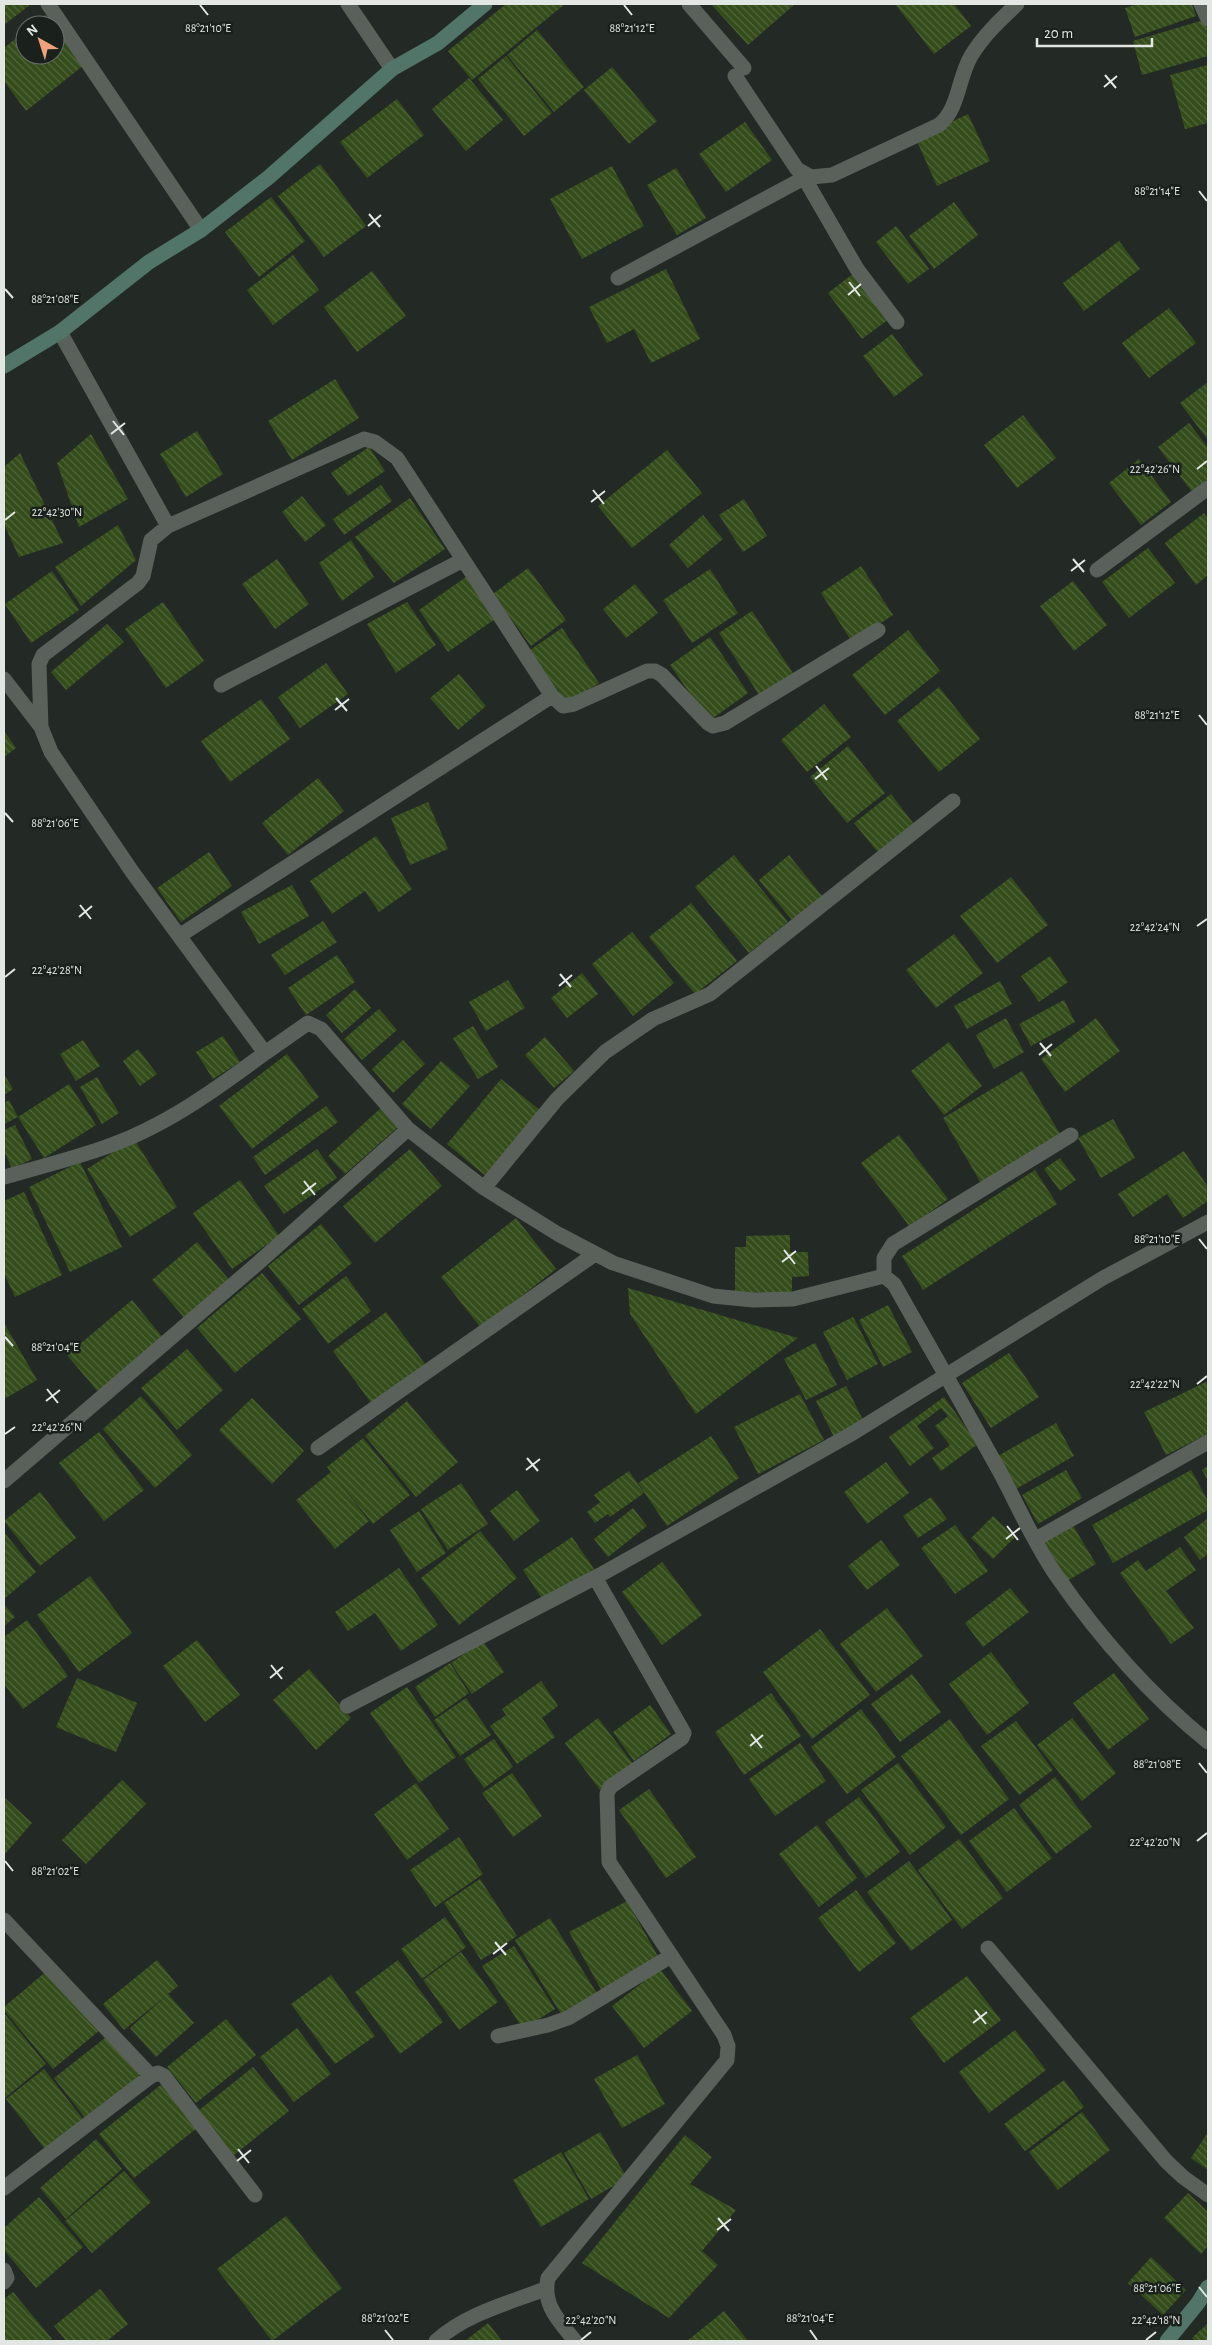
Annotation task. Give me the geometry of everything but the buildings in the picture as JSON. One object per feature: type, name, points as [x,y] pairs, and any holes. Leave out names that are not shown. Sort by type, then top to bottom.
[{"type":"street","points":[[48,4],[201,230]]},
{"type":"street","points":[[348,4],[392,69]]},
{"type":"street","points":[[4,366],[60,332],[149,262],[201,230],[269,176],[392,69],[438,43],[485,4]]},
{"type":"street","points":[[689,4],[740,72],[857,269],[897,322]]},
{"type":"street","points":[[618,278],[803,176],[818,178],[832,175],[939,125],[951,111],[958,86],[970,57],[983,37],[1017,4]]},
{"type":"street","points":[[1201,4],[1208,19]]},
{"type":"street","points":[[60,332],[168,526]]},
{"type":"street","points":[[41,727],[39,664],[43,655],[138,583],[143,576],[154,536],[168,526],[364,439],[375,442],[396,458],[552,696],[560,704],[567,706],[647,671],[655,671],[662,675],[708,723],[714,726],[725,723],[878,630]]},
{"type":"street","points":[[1097,570],[1208,488]]},
{"type":"street","points":[[221,685],[463,560]]},
{"type":"street","points":[[4,679],[41,727],[51,752],[179,936],[265,1054]]},
{"type":"street","points":[[179,936],[552,696]]},
{"type":"street","points":[[484,1188],[558,1099],[605,1052],[653,1019],[710,994],[953,802]]},
{"type":"street","points":[[4,1177],[105,1148],[158,1124],[209,1094],[308,1023],[321,1029],[408,1129],[484,1188],[558,1234],[613,1263],[714,1296],[753,1300],[793,1299],[884,1276]]},
{"type":"street","points":[[4,1482],[257,1264],[408,1129]]},
{"type":"street","points":[[884,1276],[884,1258],[893,1244],[1071,1134]]},
{"type":"street","points":[[347,1706],[600,1575],[852,1432],[1103,1278],[1208,1222]]},
{"type":"street","points":[[318,1448],[596,1254]]},
{"type":"street","points":[[884,1276],[894,1284],[946,1374],[1055,1573],[1095,1629],[1146,1685],[1186,1724],[1208,1742]]},
{"type":"street","points":[[1036,1539],[1208,1442]]},
{"type":"street","points":[[576,2341],[552,2312],[545,2289],[548,2278],[726,2060],[728,2046],[724,2035],[609,1862],[607,1794],[613,1785],[682,1738],[684,1729],[600,1586],[598,1580],[600,1575]]},
{"type":"street","points":[[4,1920],[151,2076]]},
{"type":"street","points":[[988,1948],[1166,2161],[1183,2177],[1208,2195]]},
{"type":"street","points":[[498,2036],[548,2025],[568,2018],[671,1956]]},
{"type":"street","points":[[4,2188],[151,2076],[158,2074],[164,2076],[255,2195]]},
{"type":"street","points":[[4,2270],[7,2278],[4,2282]]},
{"type":"street","points":[[1167,2341],[1198,2303],[1208,2287]]},
{"type":"street","points":[[436,2341],[450,2330],[478,2314],[545,2289]]}]
